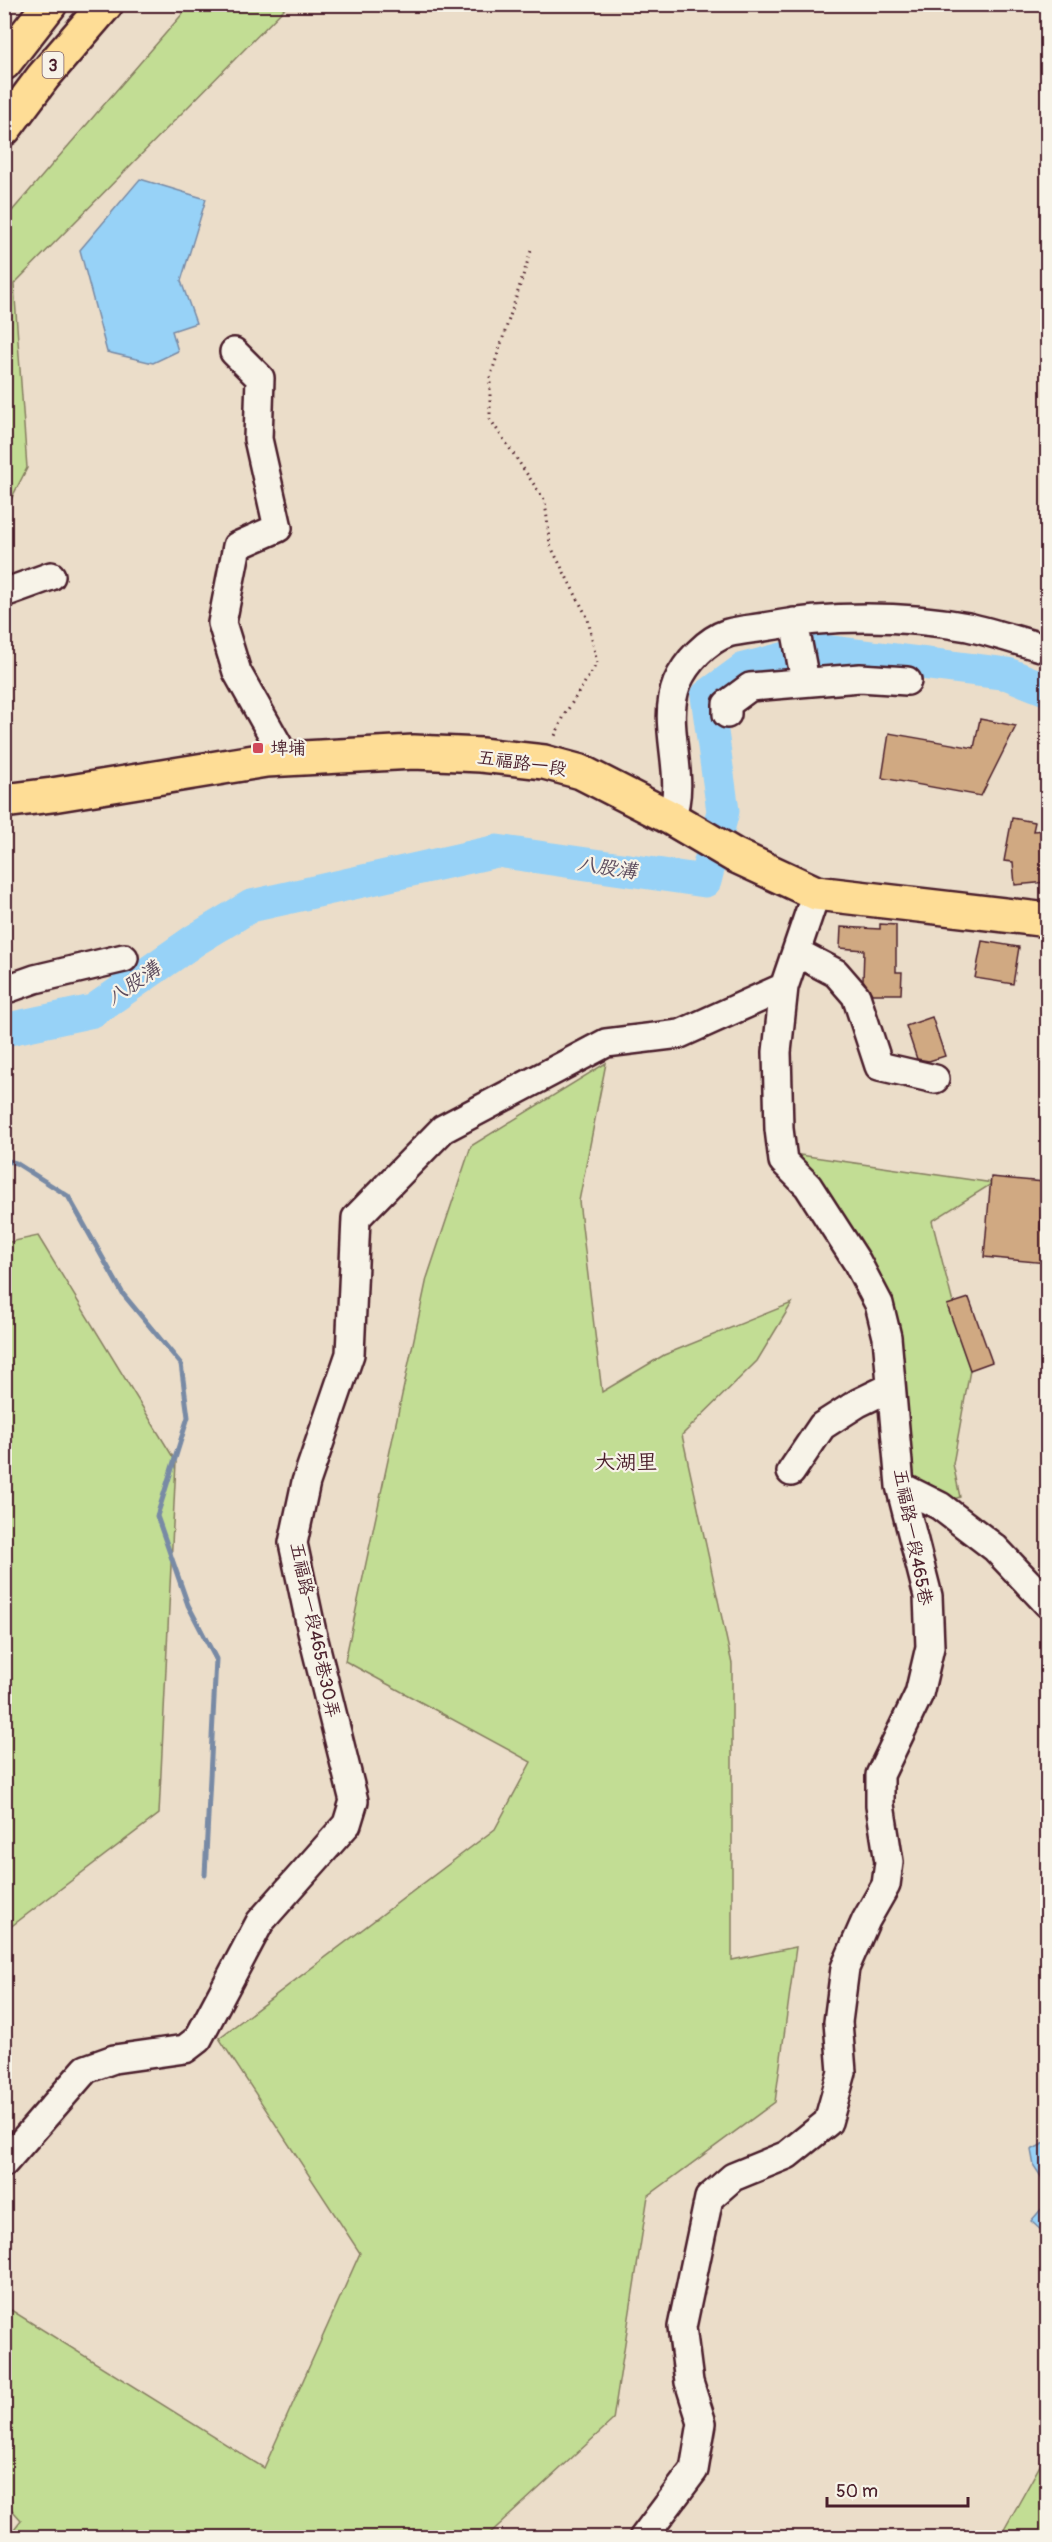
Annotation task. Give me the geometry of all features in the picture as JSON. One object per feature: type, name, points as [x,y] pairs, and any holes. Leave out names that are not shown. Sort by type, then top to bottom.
[{"type":"main road","name":"3","points":[[4,63],[51,4]]},
{"type":"main road","name":"3","points":[[4,129],[43,77],[105,4]]},
{"type":"main road","name":"五福路一段","points":[[4,801],[75,792],[266,760],[414,752],[481,755],[544,762],[581,772],[671,818],[734,855],[816,893],[1047,920]]},
{"type":"lane","points":[[234,352],[260,378],[258,439],[278,528],[237,546],[222,623],[237,672],[286,759]]},
{"type":"lane","points":[[4,593],[51,576]]},
{"type":"lane","points":[[671,818],[677,803],[671,713],[677,683],[689,663],[705,646],[727,634],[794,623],[858,618],[968,627],[1047,649]]},
{"type":"lane","points":[[794,623],[805,681]]},
{"type":"lane","points":[[727,714],[727,704],[750,687],[860,678],[907,681]]},
{"type":"lane","name":"五福路一段465巷","points":[[643,2538],[694,2470],[702,2422],[689,2382],[682,2327],[709,2198],[733,2177],[787,2155],[828,2122],[842,2072],[838,2022],[845,1968],[886,1885],[889,1862],[880,1805],[880,1774],[919,1694],[930,1647],[928,1596],[900,1486],[887,1337],[879,1304],[857,1262],[808,1186],[783,1161],[779,1129],[777,1053],[784,987],[816,893]]},
{"type":"lane","points":[[796,952],[836,973],[856,996],[879,1066],[936,1079]]},
{"type":"lane","points":[[4,990],[35,979],[124,958]]},
{"type":"lane","name":"五福路一段465巷30弄","points":[[4,2163],[86,2069],[114,2059],[185,2049],[198,2039],[260,1922],[346,1824],[354,1801],[312,1632],[293,1544],[306,1482],[350,1354],[356,1218],[442,1129],[606,1043],[681,1034],[784,987]]},
{"type":"lane","points":[[791,1472],[822,1426],[858,1403],[891,1387]]},
{"type":"lane","points":[[900,1486],[940,1506],[995,1548],[1047,1604]]},
{"type":"path","points":[[531,251],[490,378],[490,419],[545,501],[550,545],[588,619],[597,663],[565,714],[544,762]]},
{"type":"green space","points":[[191,4],[288,5],[14,284],[27,468],[5,511],[5,219]]},
{"type":"green space","points":[[606,1063],[579,1201],[602,1392],[664,1355],[792,1303],[757,1361],[682,1435],[732,1664],[732,1960],[796,1947],[775,2102],[648,2196],[613,2420],[486,2537],[8,2537],[21,2520],[5,2502],[5,2310],[11,2310],[264,2468],[360,2253],[219,2038],[495,1829],[531,1762],[345,1661],[427,1278],[471,1146]]},
{"type":"green space","points":[[793,1154],[993,1183],[932,1221],[970,1370],[953,1464],[960,1497],[948,1501],[912,1483],[884,1288]]},
{"type":"green space","points":[[38,1236],[176,1462],[159,1814],[5,1931],[5,1243]]},
{"type":"green space","points":[[1047,2453],[1047,2537],[1000,2537]]},
{"type":"water","points":[[140,179],[206,199],[181,281],[196,323],[172,331],[178,351],[153,363],[107,352],[80,250]]},
{"type":"water","points":[[1047,2142],[1047,2232],[1043,2232],[1031,2221],[1044,2206],[1042,2178],[1034,2166],[1031,2150]]},
{"type":"building","points":[[980,719],[1016,726],[981,796],[882,778],[889,733],[974,748]]},
{"type":"building","points":[[1012,818],[1035,822],[1033,831],[1047,830],[1047,882],[1015,885],[1013,862],[1004,861]]},
{"type":"building","points":[[880,924],[896,925],[896,972],[902,972],[901,994],[872,994],[863,980],[864,950],[840,948],[841,927],[880,929]]},
{"type":"building","points":[[982,941],[1019,947],[1013,984],[975,978]]},
{"type":"building","points":[[932,1017],[945,1056],[929,1061],[917,1059],[906,1026]]},
{"type":"building","points":[[991,1177],[1044,1182],[1040,1229],[1047,1235],[1047,1263],[984,1257]]},
{"type":"building","points":[[969,1298],[992,1362],[970,1370],[947,1305]]},
{"type":"waterway","name":"八股溝","points":[[4,1030],[93,1011],[195,940],[251,906],[497,851],[705,881],[723,811],[707,696],[744,669],[817,650],[1008,674],[1048,690]]},
{"type":"waterway","points":[[4,1160],[16,1163],[68,1196],[123,1294],[181,1364],[188,1417],[157,1516],[188,1605],[216,1659],[205,1875]]},
{"type":"place","name":"埤埔","points":[[258,748]]},
{"type":"district","name":"大湖里","points":[[626,1462]]}]
